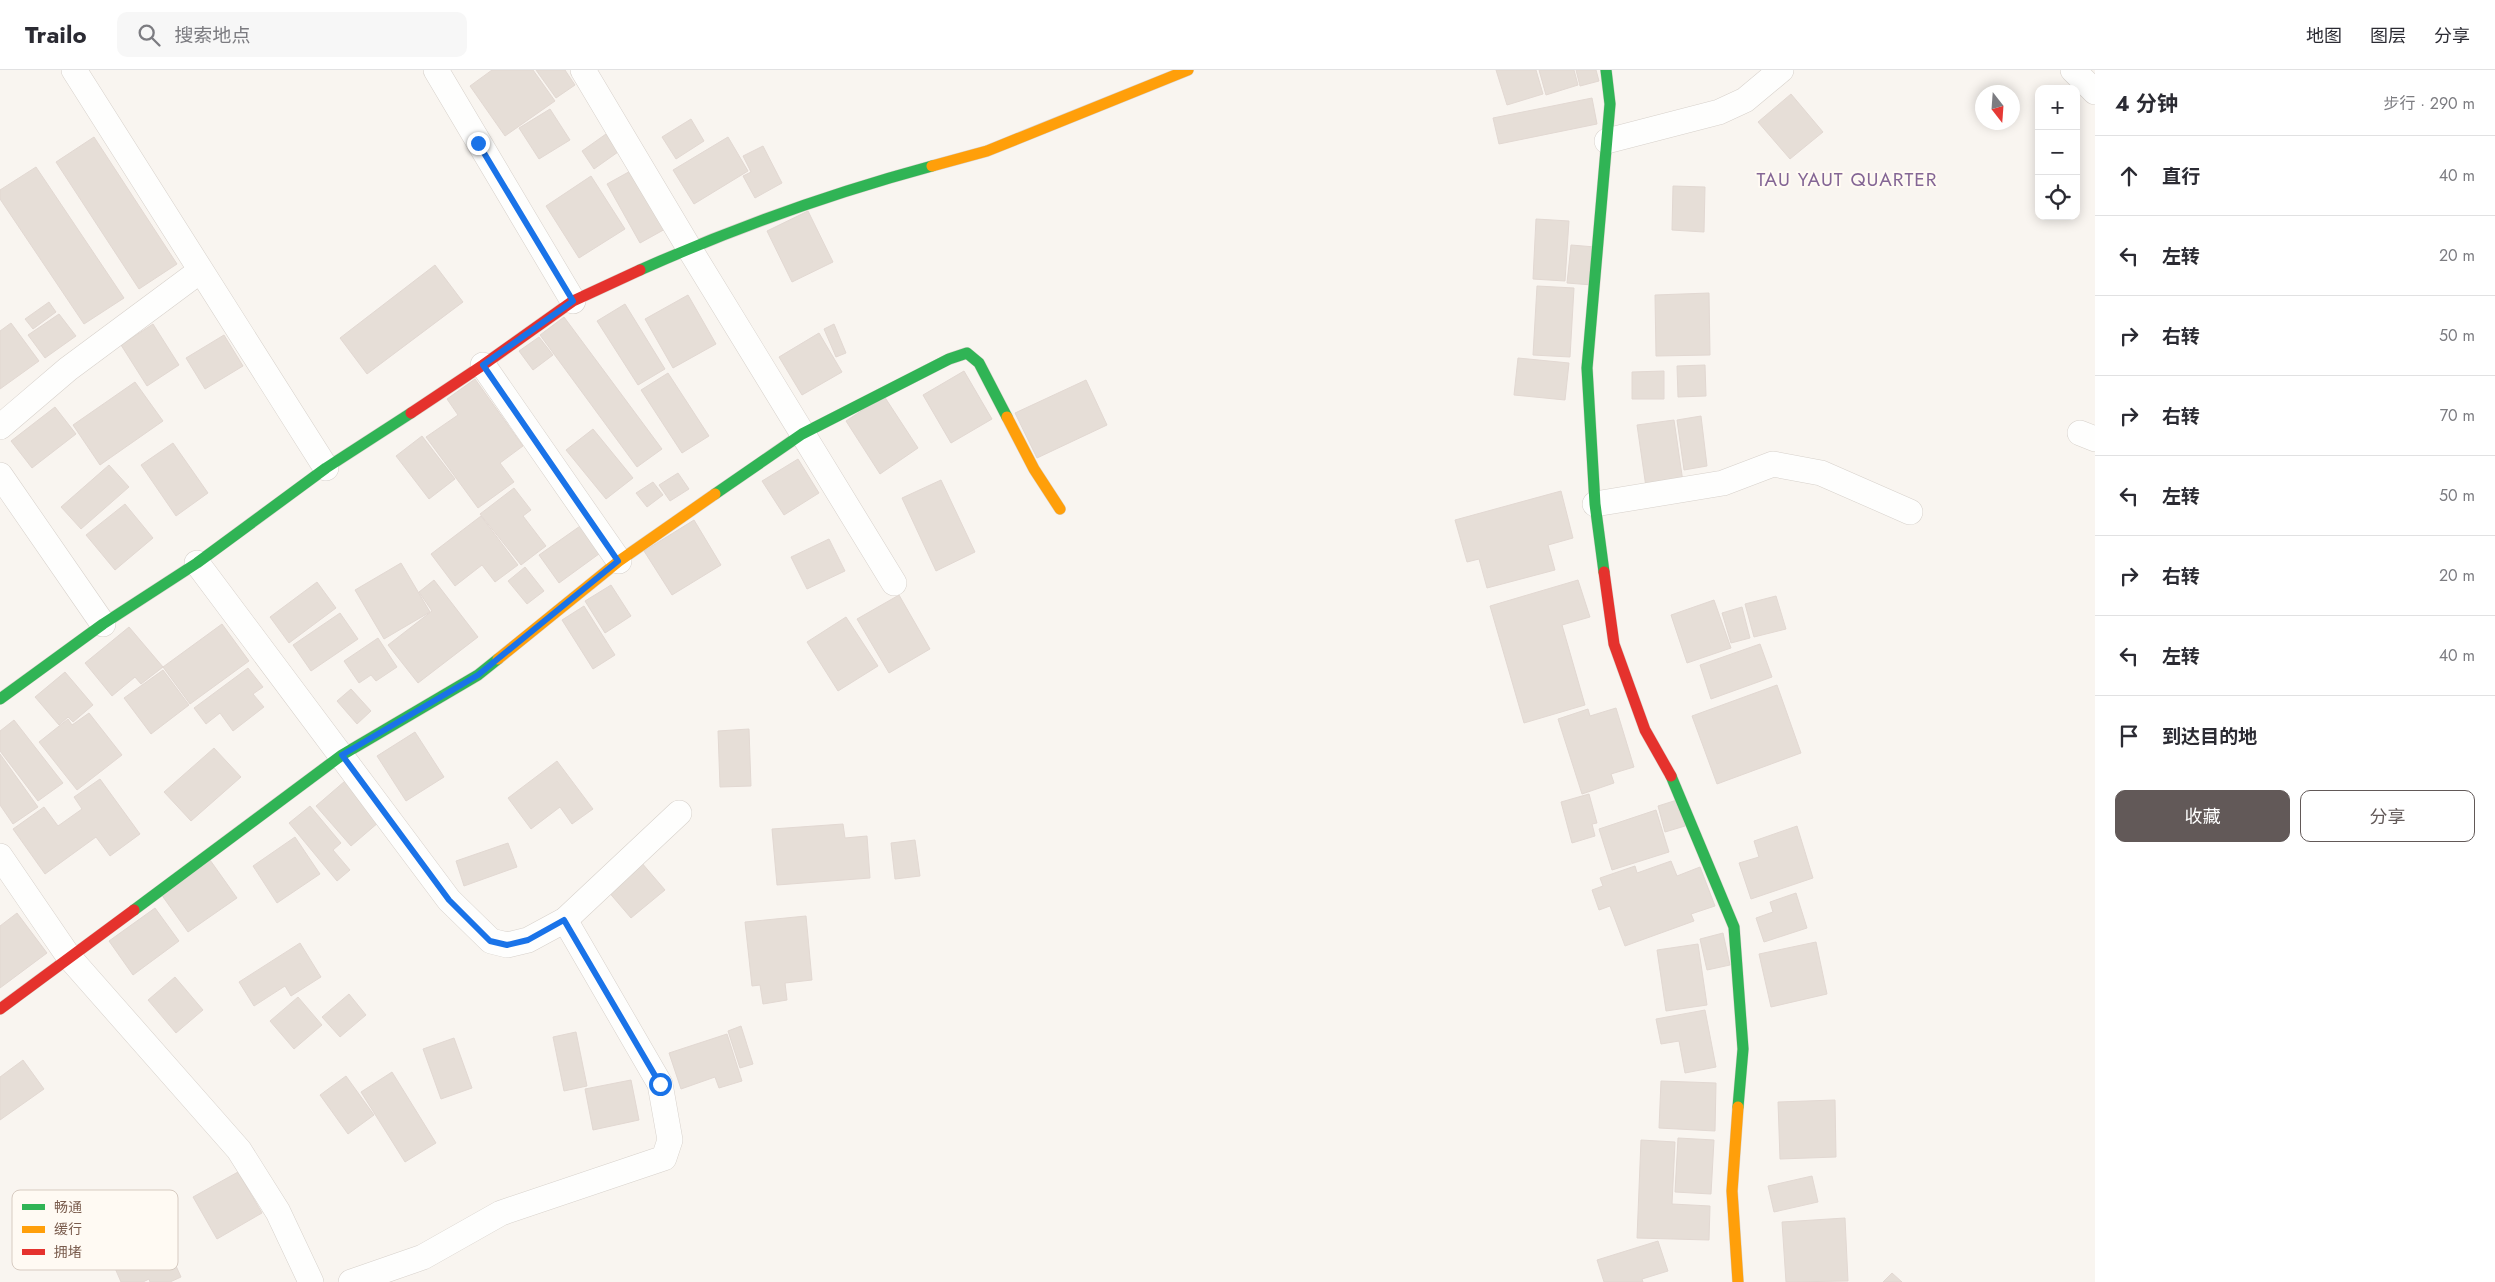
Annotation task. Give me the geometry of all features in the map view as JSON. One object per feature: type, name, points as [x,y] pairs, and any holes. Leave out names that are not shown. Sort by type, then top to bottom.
[{"type":"street","points":[[74,70],[200,272],[326,468]]},
{"type":"street","points":[[436,70],[573,301]]},
{"type":"street","points":[[584,70],[688,248],[894,583]]},
{"type":"street","points":[[0,700],[103,624],[197,563],[326,468],[483,365],[573,301],[688,248],[855,187],[987,151],[1188,70]]},
{"type":"street","points":[[1606,70],[1610,104],[1587,368],[1595,504],[1614,644],[1645,730],[1674,781],[1734,927],[1743,1049],[1732,1191],[1738,1282]]},
{"type":"street","points":[[1607,141],[1718,112],[1745,100],[1781,70]]},
{"type":"street","points":[[2073,70],[2095,92]]},
{"type":"street","points":[[0,426],[68,368],[200,272]]},
{"type":"street","points":[[0,1009],[342,755],[478,675],[618,561],[802,434],[949,360],[967,353],[978,363],[1034,469],[1060,508]]},
{"type":"street","points":[[483,365],[618,561]]},
{"type":"street","points":[[1595,504],[1723,483],[1772,464],[1820,474],[1910,512]]},
{"type":"street","points":[[0,475],[103,624]]},
{"type":"street","points":[[197,563],[449,900],[490,941],[507,945],[528,940],[564,920],[679,813]]},
{"type":"street","points":[[0,856],[69,957],[239,1150],[278,1212],[311,1282]]},
{"type":"street","points":[[350,1282],[423,1257],[501,1213],[664,1158],[670,1140],[660,1084],[564,920]]},
{"type":"building","points":[[492,70],[533,70],[555,101],[505,136],[470,86]]},
{"type":"building","points":[[536,70],[565,70],[575,85],[556,98]]},
{"type":"building","points":[[1496,70],[1536,70],[1543,94],[1507,105]]},
{"type":"building","points":[[1539,70],[1574,70],[1578,85],[1546,95]]},
{"type":"building","points":[[1576,70],[1596,70],[1599,81],[1580,86]]},
{"type":"building","points":[[1791,94],[1823,132],[1790,159],[1758,122]]},
{"type":"building","points":[[1592,98],[1597,124],[1499,144],[1493,118]]},
{"type":"building","points":[[550,109],[570,140],[539,159],[519,128]]},
{"type":"building","points":[[691,119],[704,141],[676,159],[662,137]]},
{"type":"building","points":[[606,134],[618,152],[594,169],[582,151]]},
{"type":"building","points":[[94,137],[177,264],[139,289],[56,162]]},
{"type":"building","points":[[728,137],[748,171],[694,204],[673,170]]},
{"type":"building","points":[[763,146],[782,183],[755,198],[743,176],[751,172],[743,156]]},
{"type":"building","points":[[36,167],[124,298],[84,324],[0,199],[0,190]]},
{"type":"building","points":[[634,169],[667,228],[640,243],[607,184]]},
{"type":"building","points":[[591,176],[625,229],[579,258],[546,206]]},
{"type":"building","points":[[1673,186],[1705,187],[1704,232],[1672,230]]},
{"type":"building","points":[[808,211],[833,262],[792,282],[767,231]]},
{"type":"building","points":[[1536,219],[1569,221],[1565,281],[1533,279]]},
{"type":"building","points":[[1571,245],[1595,247],[1592,285],[1567,283]]},
{"type":"building","points":[[435,265],[463,302],[367,374],[340,338]]},
{"type":"building","points":[[1537,286],[1574,288],[1570,357],[1533,355]]},
{"type":"building","points":[[1709,293],[1710,355],[1656,356],[1655,295]]},
{"type":"building","points":[[688,295],[716,344],[673,368],[645,319]]},
{"type":"building","points":[[49,302],[56,312],[33,329],[25,319]]},
{"type":"building","points":[[625,304],[665,369],[638,385],[597,321]]},
{"type":"building","points":[[59,314],[76,336],[45,358],[28,335]]},
{"type":"building","points":[[564,317],[662,449],[637,467],[540,335]]},
{"type":"building","points":[[11,323],[39,361],[0,389],[0,331]]},
{"type":"building","points":[[153,324],[179,365],[147,386],[121,345]]},
{"type":"building","points":[[834,324],[846,353],[836,357],[824,329]]},
{"type":"building","points":[[819,333],[842,372],[802,395],[779,357]]},
{"type":"building","points":[[224,335],[243,366],[205,389],[186,358]]},
{"type":"building","points":[[539,337],[553,355],[533,370],[519,351]]},
{"type":"building","points":[[1518,358],[1569,363],[1565,400],[1514,395]]},
{"type":"building","points":[[1705,365],[1706,396],[1678,397],[1677,366]]},
{"type":"building","points":[[964,371],[992,419],[951,443],[923,395]]},
{"type":"building","points":[[1664,371],[1664,399],[1632,399],[1632,372]]},
{"type":"building","points":[[668,373],[709,436],[682,453],[641,390]]},
{"type":"building","points":[[475,379],[523,446],[500,463],[514,482],[478,508],[426,437],[458,415],[447,399]]},
{"type":"building","points":[[1086,380],[1107,425],[1037,458],[1015,413]]},
{"type":"building","points":[[135,382],[163,421],[100,465],[73,425]]},
{"type":"building","points":[[884,396],[918,448],[880,474],[846,421]]},
{"type":"building","points":[[55,407],[76,434],[32,468],[11,441]]},
{"type":"building","points":[[1701,416],[1707,466],[1684,470],[1677,420]]},
{"type":"building","points":[[1674,420],[1684,489],[1647,494],[1637,425]]},
{"type":"building","points":[[593,429],[633,478],[606,499],[566,450]]},
{"type":"building","points":[[422,436],[455,479],[429,499],[396,456]]},
{"type":"building","points":[[173,443],[208,493],[176,516],[141,465]]},
{"type":"building","points":[[798,459],[819,493],[784,515],[762,481]]},
{"type":"building","points":[[109,465],[129,487],[81,529],[61,507]]},
{"type":"building","points":[[678,473],[689,489],[670,501],[659,485]]},
{"type":"building","points":[[941,480],[975,552],[936,571],[902,498]]},
{"type":"building","points":[[653,482],[663,495],[647,507],[636,493]]},
{"type":"building","points":[[514,488],[531,510],[523,516],[546,546],[521,565],[480,514]]},
{"type":"building","points":[[1561,491],[1573,538],[1548,545],[1555,570],[1487,588],[1479,559],[1467,562],[1455,520]]},
{"type":"building","points":[[125,504],[153,538],[115,570],[86,535]]},
{"type":"building","points":[[481,516],[518,565],[495,582],[482,565],[455,586],[431,554]]},
{"type":"building","points":[[694,520],[721,565],[672,595],[644,551]]},
{"type":"building","points":[[583,524],[603,551],[559,583],[539,555]]},
{"type":"building","points":[[829,539],[845,571],[807,589],[791,557]]},
{"type":"building","points":[[401,563],[430,612],[384,639],[355,590]]},
{"type":"building","points":[[525,567],[544,591],[527,604],[508,581]]},
{"type":"building","points":[[434,580],[478,637],[418,683],[388,645],[432,611],[419,592]]},
{"type":"building","points":[[1578,580],[1590,617],[1562,625],[1585,705],[1524,723],[1490,606]]},
{"type":"building","points":[[317,582],[336,608],[289,643],[270,617]]},
{"type":"building","points":[[611,585],[631,616],[605,633],[585,601]]},
{"type":"building","points":[[899,595],[930,649],[889,673],[857,619]]},
{"type":"building","points":[[1776,596],[1786,629],[1754,637],[1745,604]]},
{"type":"building","points":[[1714,600],[1731,648],[1687,663],[1671,615]]},
{"type":"building","points":[[584,606],[615,655],[593,669],[562,620]]},
{"type":"building","points":[[1742,607],[1750,638],[1731,643],[1722,613]]},
{"type":"building","points":[[340,613],[358,639],[311,671],[293,645]]},
{"type":"building","points":[[846,617],[878,666],[838,691],[807,642]]},
{"type":"building","points":[[222,624],[249,661],[190,704],[163,667]]},
{"type":"building","points":[[129,627],[163,667],[141,684],[135,677],[112,696],[85,663]]},
{"type":"building","points":[[378,638],[397,667],[376,681],[371,675],[359,683],[344,661]]},
{"type":"building","points":[[1760,644],[1772,677],[1711,699],[1700,665]]},
{"type":"building","points":[[248,668],[263,687],[253,694],[264,707],[233,731],[220,713],[206,724],[194,708]]},
{"type":"building","points":[[163,670],[189,705],[151,734],[124,698]]},
{"type":"building","points":[[65,672],[93,705],[73,722],[68,717],[59,725],[35,697]]},
{"type":"building","points":[[1777,685],[1801,753],[1717,784],[1692,716]]},
{"type":"building","points":[[351,689],[371,711],[357,724],[337,701]]},
{"type":"building","points":[[1616,708],[1634,767],[1611,774],[1614,783],[1582,794],[1558,719],[1588,709],[1590,716]]},
{"type":"building","points":[[89,713],[122,755],[77,790],[39,742],[68,719],[72,725]]},
{"type":"building","points":[[14,720],[63,783],[38,801],[0,751],[0,731]]},
{"type":"building","points":[[749,729],[751,786],[720,787],[718,731]]},
{"type":"building","points":[[415,732],[444,777],[406,801],[377,756]]},
{"type":"building","points":[[214,748],[241,777],[191,821],[164,792]]},
{"type":"building","points":[[0,754],[38,807],[13,824],[0,805]]},
{"type":"building","points":[[557,761],[593,809],[572,824],[560,807],[531,829],[508,798]]},
{"type":"building","points":[[100,779],[140,834],[110,856],[96,837],[45,874],[13,829],[44,807],[58,826],[82,809],[74,797]]},
{"type":"building","points":[[345,781],[379,822],[351,846],[316,806]]},
{"type":"building","points":[[1589,794],[1597,823],[1592,824],[1595,836],[1572,843],[1561,802]]},
{"type":"building","points":[[1677,800],[1685,826],[1665,832],[1658,806]]},
{"type":"building","points":[[310,806],[341,843],[333,850],[350,870],[337,881],[289,823]]},
{"type":"building","points":[[1656,810],[1669,852],[1612,870],[1599,829]]},
{"type":"building","points":[[843,824],[845,838],[867,836],[870,878],[777,885],[772,829]]},
{"type":"building","points":[[1797,826],[1813,878],[1751,899],[1739,863],[1759,857],[1754,841]]},
{"type":"building","points":[[295,837],[320,874],[277,903],[253,866]]},
{"type":"building","points":[[915,840],[920,876],[895,879],[891,843]]},
{"type":"building","points":[[508,843],[517,867],[464,886],[456,861]]},
{"type":"building","points":[[210,860],[237,898],[188,932],[161,894]]},
{"type":"building","points":[[1671,861],[1677,876],[1700,867],[1715,906],[1691,914],[1694,921],[1625,946],[1610,906],[1599,910],[1592,890],[1603,886],[1600,878],[1635,866],[1637,873]]},
{"type":"building","points":[[641,862],[665,890],[631,918],[607,890]]},
{"type":"building","points":[[1796,893],[1807,928],[1764,942],[1756,918],[1773,912],[1770,902]]},
{"type":"building","points":[[155,908],[179,941],[133,975],[109,941]]},
{"type":"building","points":[[17,913],[47,953],[0,988],[0,926]]},
{"type":"building","points":[[806,916],[812,980],[785,983],[787,1000],[763,1004],[760,985],[752,986],[745,922]]},
{"type":"building","points":[[1723,933],[1730,965],[1707,970],[1700,939]]},
{"type":"building","points":[[1816,942],[1827,994],[1771,1007],[1759,954]]},
{"type":"building","points":[[300,943],[321,977],[291,996],[285,986],[254,1006],[239,982]]},
{"type":"building","points":[[1698,944],[1707,1005],[1666,1011],[1657,950]]},
{"type":"building","points":[[175,977],[203,1010],[176,1033],[148,1000]]},
{"type":"building","points":[[349,994],[366,1015],[340,1037],[322,1017]]},
{"type":"building","points":[[298,997],[322,1025],[294,1049],[270,1021]]},
{"type":"building","points":[[1705,1010],[1716,1067],[1685,1073],[1679,1041],[1661,1044],[1656,1019]]},
{"type":"building","points":[[741,1026],[753,1064],[740,1068],[728,1031]]},
{"type":"building","points":[[576,1032],[587,1086],[564,1091],[553,1037]]},
{"type":"building","points":[[727,1034],[742,1081],[719,1088],[715,1077],[681,1089],[669,1053]]},
{"type":"building","points":[[454,1038],[472,1088],[441,1099],[423,1049]]},
{"type":"building","points":[[23,1060],[44,1089],[0,1120],[0,1077]]},
{"type":"building","points":[[392,1072],[436,1143],[405,1162],[361,1092]]},
{"type":"building","points":[[346,1076],[374,1115],[348,1134],[320,1095]]},
{"type":"building","points":[[631,1080],[639,1120],[593,1130],[585,1089]]},
{"type":"building","points":[[1661,1081],[1716,1083],[1715,1131],[1659,1128]]},
{"type":"building","points":[[1835,1100],[1836,1157],[1780,1159],[1778,1102]]},
{"type":"building","points":[[1678,1138],[1714,1140],[1711,1194],[1675,1192]]},
{"type":"building","points":[[1641,1140],[1675,1142],[1672,1204],[1710,1206],[1709,1240],[1637,1238]]},
{"type":"building","points":[[238,1172],[262,1213],[217,1239],[193,1197]]},
{"type":"building","points":[[1812,1176],[1818,1202],[1774,1212],[1768,1186]]},
{"type":"building","points":[[1845,1218],[1848,1281],[1786,1282],[1782,1222]]},
{"type":"building","points":[[1658,1241],[1668,1271],[1642,1279],[1643,1282],[1604,1282],[1597,1260]]},
{"type":"building","points":[[116,1270],[178,1270],[181,1277],[170,1282],[150,1282],[149,1279],[143,1282],[121,1282]]},
{"type":"building","points":[[1892,1273],[1902,1282],[1883,1282]]},
{"type":"traffic: fast","points":[[1604,572],[1595,504],[1587,368],[1610,104],[1606,70]]},
{"type":"traffic: fast","points":[[640,270],[784,212],[932,166]]},
{"type":"traffic: fast","points":[[715,494],[802,434],[949,359],[967,353],[979,363],[1007,417]]},
{"type":"traffic: fast","points":[[0,699],[103,624],[197,563],[326,468],[411,413]]},
{"type":"traffic: fast","points":[[134,910],[342,755],[478,675],[498,659]]},
{"type":"traffic: fast","points":[[1671,776],[1734,927],[1743,1049],[1738,1107]]},
{"type":"traffic: slow","points":[[932,166],[987,151],[1188,70]]},
{"type":"traffic: slow","points":[[1007,417],[1034,469],[1060,509]]},
{"type":"traffic: slow","points":[[498,659],[619,561],[715,494]]},
{"type":"traffic: slow","points":[[1738,1107],[1732,1191],[1738,1282]]},
{"type":"traffic: jam","points":[[411,413],[573,301],[640,270]]},
{"type":"traffic: jam","points":[[1604,572],[1614,644],[1645,730],[1671,776]]},
{"type":"traffic: jam","points":[[0,1009],[134,910]]},
{"type":"district","name":"TAU YAUT QUARTER","points":[[1847,179]]},
{"type":"route","points":[[478,143],[573,301],[483,365],[618,561],[478,675],[342,755],[449,900],[490,941],[507,945],[528,940],[564,920],[660,1084]]}]
